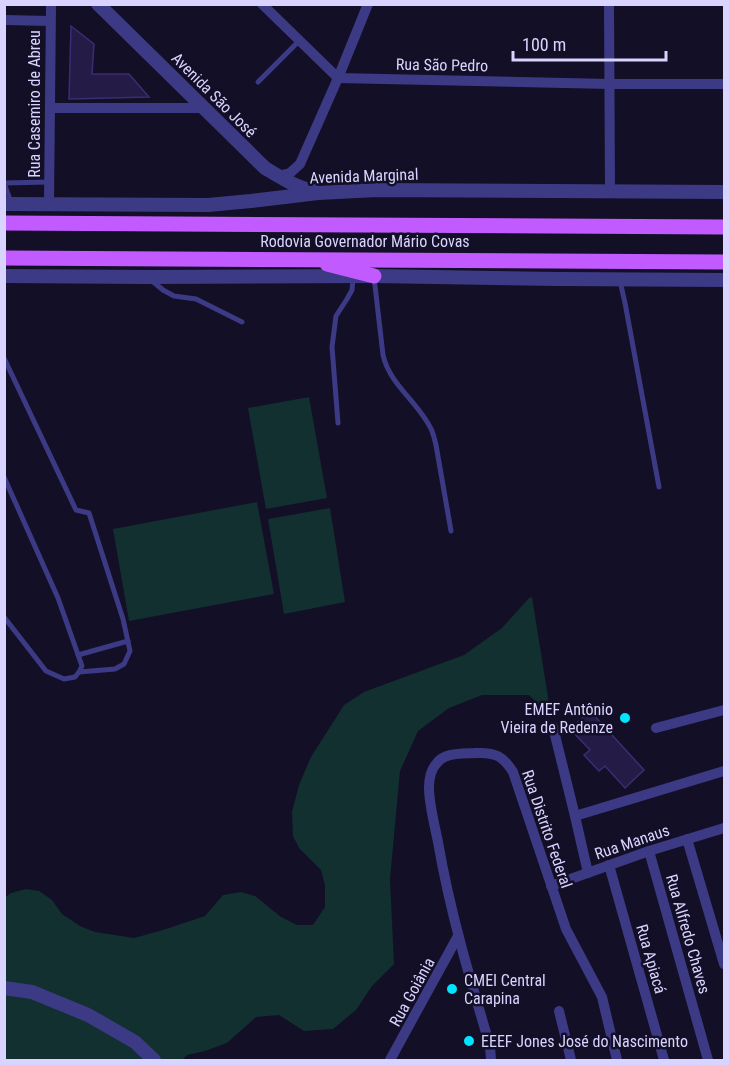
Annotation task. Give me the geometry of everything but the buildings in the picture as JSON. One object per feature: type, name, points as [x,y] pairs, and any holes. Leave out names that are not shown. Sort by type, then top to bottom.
[{"type":"main road","name":"Rodovia Governador Mário Covas","points":[[4,223],[724,228]]},
{"type":"main road","name":"Rodovia Governador Mário Covas","points":[[4,258],[724,262]]},
{"type":"main road","points":[[304,258],[374,276]]},
{"type":"street","name":"Rua Casemiro de Abreu","points":[[49,203],[51,4]]},
{"type":"street","name":"Avenida São José","points":[[98,4],[264,168],[303,189],[318,192]]},
{"type":"street","points":[[262,4],[338,78]]},
{"type":"street","points":[[303,189],[299,176],[300,164],[368,4]]},
{"type":"street","points":[[609,4],[610,191]]},
{"type":"street","points":[[4,20],[50,21]]},
{"type":"street","name":"Rua São Pedro","points":[[338,78],[724,84]]},
{"type":"street","points":[[50,108],[203,108]]},
{"type":"street","points":[[278,176],[290,173],[300,164]]},
{"type":"street","name":"Avenida Marginal","points":[[8,204],[208,205],[318,192],[377,190],[724,192]]},
{"type":"street","points":[[4,276],[374,276],[724,280]]},
{"type":"street","points":[[656,728],[724,710]]},
{"type":"street","points":[[553,727],[588,873]]},
{"type":"street","name":"Rua Distrito Federal","points":[[491,1060],[490,1046],[458,936],[444,876],[429,788],[431,772],[438,761],[448,756],[489,752],[507,763],[513,772],[566,929],[602,997],[616,1060]]},
{"type":"street","points":[[575,816],[724,771]]},
{"type":"street","name":"Rua Manaus","points":[[551,886],[649,851],[724,828]]},
{"type":"street","points":[[687,839],[724,964]]},
{"type":"street","name":"Rua Alfredo Chaves","points":[[649,851],[708,1060]]},
{"type":"street","name":"Rua Apiacá","points":[[609,865],[664,1060]]},
{"type":"street","name":"Rua Goiânia","points":[[390,1060],[458,936]]},
{"type":"street","points":[[4,988],[32,992],[88,1015],[135,1042],[154,1060]]},
{"type":"street","points":[[559,1011],[572,1060]]},
{"type":"lane","points":[[258,81],[299,41]]},
{"type":"lane","points":[[8,204],[4,183],[49,182]]},
{"type":"lane","points":[[338,423],[332,347],[336,316],[352,290],[353,276]]},
{"type":"lane","points":[[374,276],[386,367],[433,432],[451,531]]},
{"type":"lane","points":[[147,277],[174,296],[196,299],[242,322]]},
{"type":"lane","points":[[619,279],[658,486]]},
{"type":"lane","points":[[4,358],[76,510],[89,513],[123,619],[130,651],[124,664],[115,669],[79,672]]},
{"type":"lane","points":[[4,477],[58,598],[82,666],[79,672],[75,677],[64,679],[46,671],[4,617]]},
{"type":"lane","points":[[78,656],[128,641]]},
{"type":"green space","points":[[309,397],[327,498],[266,509],[248,408]]},
{"type":"green space","points":[[257,502],[274,594],[129,621],[113,529]]},
{"type":"green space","points":[[330,508],[345,602],[284,614],[268,519]]},
{"type":"green space","points":[[532,597],[551,716],[529,695],[482,695],[449,708],[418,731],[400,771],[390,879],[394,964],[372,986],[356,1010],[333,1029],[304,1031],[279,1015],[256,1017],[227,1043],[187,1055],[182,1060],[5,1060],[4,898],[11,893],[26,889],[39,891],[52,900],[62,914],[80,926],[95,932],[134,938],[205,916],[223,895],[241,892],[255,896],[281,917],[297,925],[313,925],[325,907],[325,885],[321,870],[299,848],[293,836],[292,812],[299,785],[311,757],[344,705],[364,692],[464,655],[502,628]]},
{"type":"place","name":"EMEF Antônio Vieira de Redenze","points":[[625,718]]},
{"type":"place","name":"CMEI Central Carapina","points":[[452,989]]},
{"type":"place","name":"EEEF Jones José do Nascimento","points":[[469,1041]]}]
